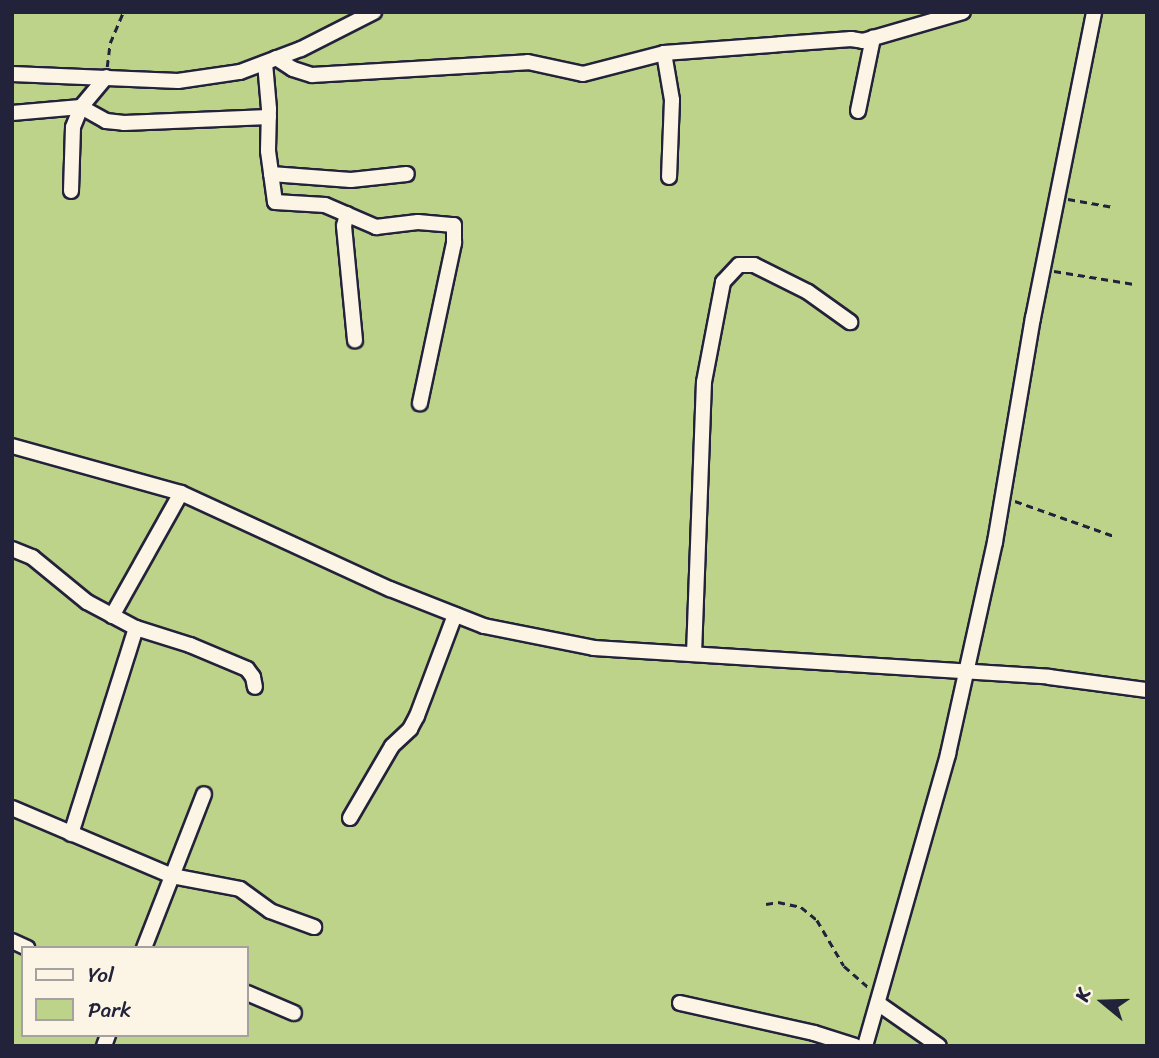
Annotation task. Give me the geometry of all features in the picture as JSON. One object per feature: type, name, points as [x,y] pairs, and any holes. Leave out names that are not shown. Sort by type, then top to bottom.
[{"type":"street","points":[[12,74],[178,81],[240,72],[270,61],[374,12]]},
{"type":"street","points":[[270,61],[312,75],[331,76],[528,62],[583,74],[664,53],[873,38],[963,12]]},
{"type":"street","points":[[865,1046],[948,754],[1003,496],[1042,269],[1094,12]]},
{"type":"street","points":[[858,111],[873,38]]},
{"type":"street","points":[[664,53],[672,100],[669,177]]},
{"type":"street","points":[[270,61],[271,174],[275,202],[325,205],[376,227],[418,222],[454,225],[454,243],[419,403]]},
{"type":"street","points":[[71,191],[73,127],[81,107],[106,77]]},
{"type":"street","points":[[12,113],[81,107],[114,122],[269,108]]},
{"type":"street","points":[[271,174],[351,180],[407,174]]},
{"type":"street","points":[[347,214],[344,226],[355,340]]},
{"type":"street","points":[[694,654],[704,382],[723,282],[739,265],[754,265],[808,292],[850,322]]},
{"type":"street","points":[[12,446],[181,493],[390,589],[484,626],[594,648],[966,670],[1049,677],[1147,690]]},
{"type":"street","points":[[112,615],[181,493]]},
{"type":"street","points":[[12,549],[32,557],[87,602],[136,628],[190,645],[247,669],[253,677],[255,687]]},
{"type":"street","points":[[350,818],[392,746],[410,729],[455,615]]},
{"type":"street","points":[[71,834],[136,628]]},
{"type":"street","points":[[145,946],[204,794]]},
{"type":"street","points":[[12,808],[172,876],[240,889],[270,911],[314,927]]},
{"type":"street","points":[[248,993],[294,1013]]},
{"type":"street","points":[[880,999],[939,1046]]},
{"type":"street","points":[[680,1003],[814,1033],[855,1046]]},
{"type":"path","points":[[106,77],[110,43],[123,12]]},
{"type":"path","points":[[1056,197],[1113,207]]},
{"type":"path","points":[[1042,269],[1134,284]]},
{"type":"path","points":[[1003,496],[1114,536]]},
{"type":"path","points":[[766,904],[778,902],[801,907],[817,920],[844,965],[860,983],[880,999]]},
{"type":"green space","points":[[12,12],[1147,12],[1147,1046],[12,1046]]}]
